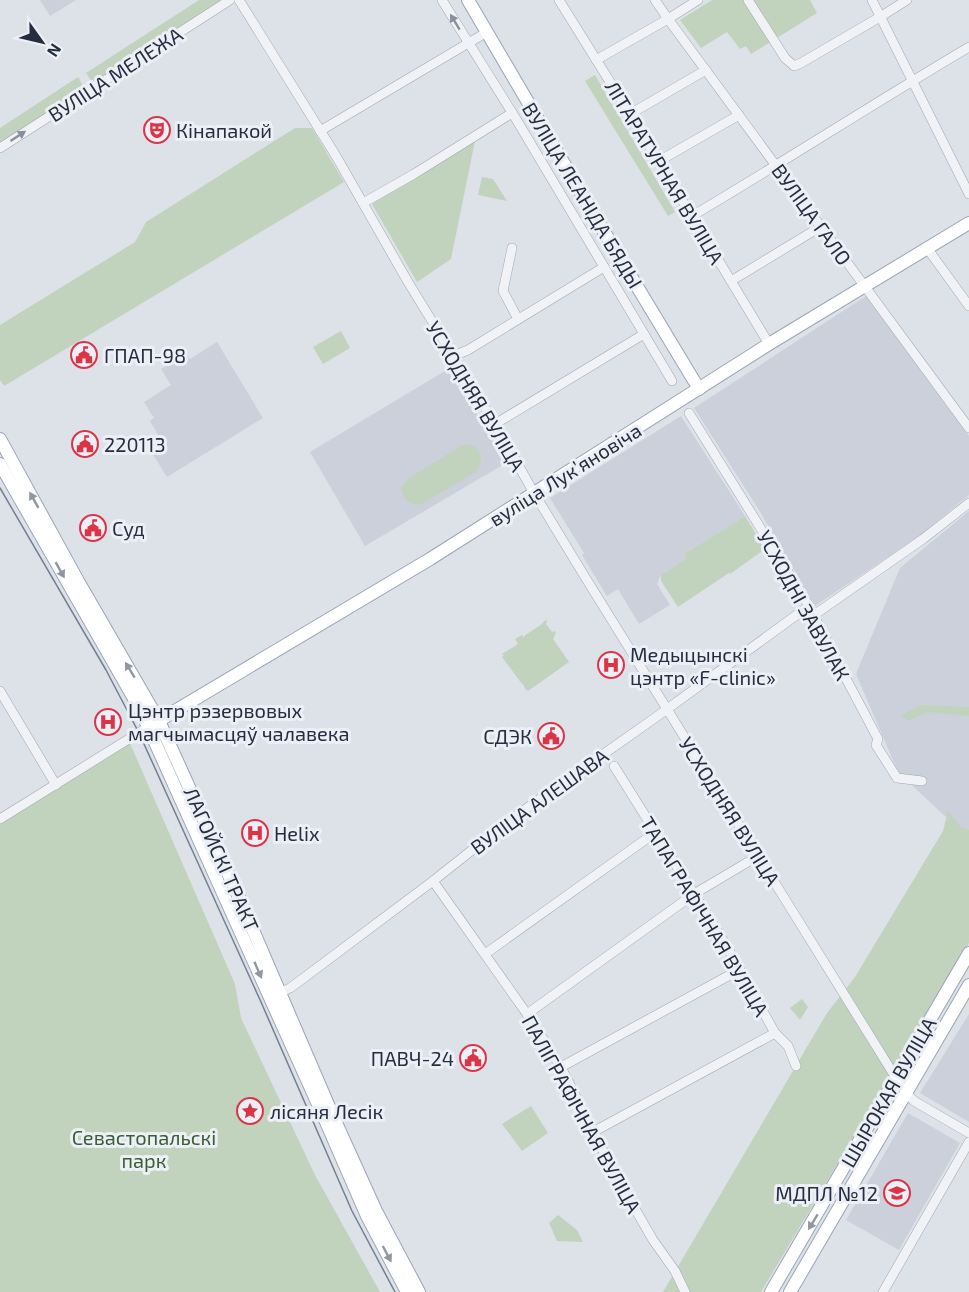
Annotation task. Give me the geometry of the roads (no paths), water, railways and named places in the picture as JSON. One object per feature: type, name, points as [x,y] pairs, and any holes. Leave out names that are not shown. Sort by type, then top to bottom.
[{"type":"main road","name":"ВУЛІЦА ЛЕАНІДА БЯДЫ","points":[[468,0],[699,389]]},
{"type":"main road","name":"вуліца Лукʼяновіча","points":[[154,724],[374,593],[769,344],[969,223]]},
{"type":"main road","name":"ЛАГОЙСКІ ТРАКТ","points":[[0,439],[84,590],[221,858],[326,1122],[367,1216],[406,1292]]},
{"type":"main road","name":"ЛАГОЙСКІ ТРАКТ","points":[[0,464],[134,700],[154,724]]},
{"type":"main road","name":"ШЫРОКАЯ ВУЛІЦА","points":[[771,1292],[969,953]]},
{"type":"main road","name":"ШЫРОКАЯ ВУЛІЦА","points":[[790,1292],[969,985]]},
{"type":"main road","name":"ЛАГОЙСКІ ТРАКТ","points":[[275,995],[376,1211],[418,1292]]},
{"type":"street","name":"ВУЛІЦА МЕЛЕЖА","points":[[0,148],[230,0]]},
{"type":"street","name":"УСХОДНЯЯ ВУЛІЦА","points":[[239,0],[320,131],[534,493],[896,1078],[914,1101],[969,1133]]},
{"type":"street","points":[[442,0],[672,381]]},
{"type":"street","name":"ЛІТАРАТУРНАЯ ВУЛІЦА","points":[[559,0],[769,344]]},
{"type":"street","name":"ВУЛІЦА ГАЛО","points":[[655,0],[969,428]]},
{"type":"street","points":[[596,60],[698,0]]},
{"type":"street","points":[[748,0],[785,58],[794,66],[907,0]]},
{"type":"street","points":[[872,0],[969,194]]},
{"type":"street","points":[[320,131],[487,32]]},
{"type":"street","points":[[692,216],[969,47]]},
{"type":"street","points":[[630,114],[706,70]]},
{"type":"street","points":[[363,203],[512,113]]},
{"type":"street","points":[[659,161],[739,115]]},
{"type":"street","points":[[731,281],[820,227]]},
{"type":"street","points":[[512,248],[503,291],[518,319]]},
{"type":"street","points":[[927,248],[969,306]]},
{"type":"street","points":[[453,356],[468,350],[604,267]]},
{"type":"street","points":[[495,424],[644,334]]},
{"type":"street","name":"УСХОДНІ ЗАВУЛАК","points":[[689,413],[812,610],[878,739],[876,745],[897,777],[922,781]]},
{"type":"street","name":"ВУЛІЦА АЛЕШАВА","points":[[275,995],[301,980],[515,816],[812,610],[923,539],[969,503]]},
{"type":"street","points":[[0,691],[56,785]]},
{"type":"street","points":[[0,819],[154,724]]},
{"type":"street","name":"ТАПАГРАФІЧНАЯ ВУЛІЦА","points":[[614,766],[726,945],[775,1033],[788,1046],[796,1066]]},
{"type":"street","points":[[485,954],[656,832]]},
{"type":"street","points":[[527,1014],[694,894],[758,856]]},
{"type":"street","name":"ПАЛІГРАФІЧНАЯ ВУЛІЦА","points":[[433,881],[527,1014],[561,1067],[612,1169],[686,1292]]},
{"type":"street","points":[[561,1067],[739,970]]},
{"type":"street","points":[[593,1131],[775,1033]]},
{"type":"street","points":[[883,1292],[969,1142]]},
{"type":"tram line","points":[[0,488],[106,670],[139,733],[261,1002],[352,1211],[395,1292]]},
{"type":"place","name":"Кінапакой","points":[[157,130]]},
{"type":"place","name":"ГПАП-98","points":[[84,355]]},
{"type":"place","name":"220113","points":[[85,444]]},
{"type":"place","name":"Суд","points":[[93,528]]},
{"type":"place","name":"Медыцынскі цэнтр «F-clinic»","points":[[611,665]]},
{"type":"place","name":"Цэнтр рэзервовых магчымасцяў чалавека","points":[[108,722]]},
{"type":"place","name":"СДЭК","points":[[551,736]]},
{"type":"place","name":"Helix","points":[[255,833]]},
{"type":"place","name":"ПАВЧ-24","points":[[473,1058]]},
{"type":"place","name":"лісяня Лесік","points":[[250,1111]]},
{"type":"place","name":"МДПЛ №12","points":[[897,1193]]},
{"type":"park label","name":"Севастопальскі парк","points":[[144,1148]]}]
